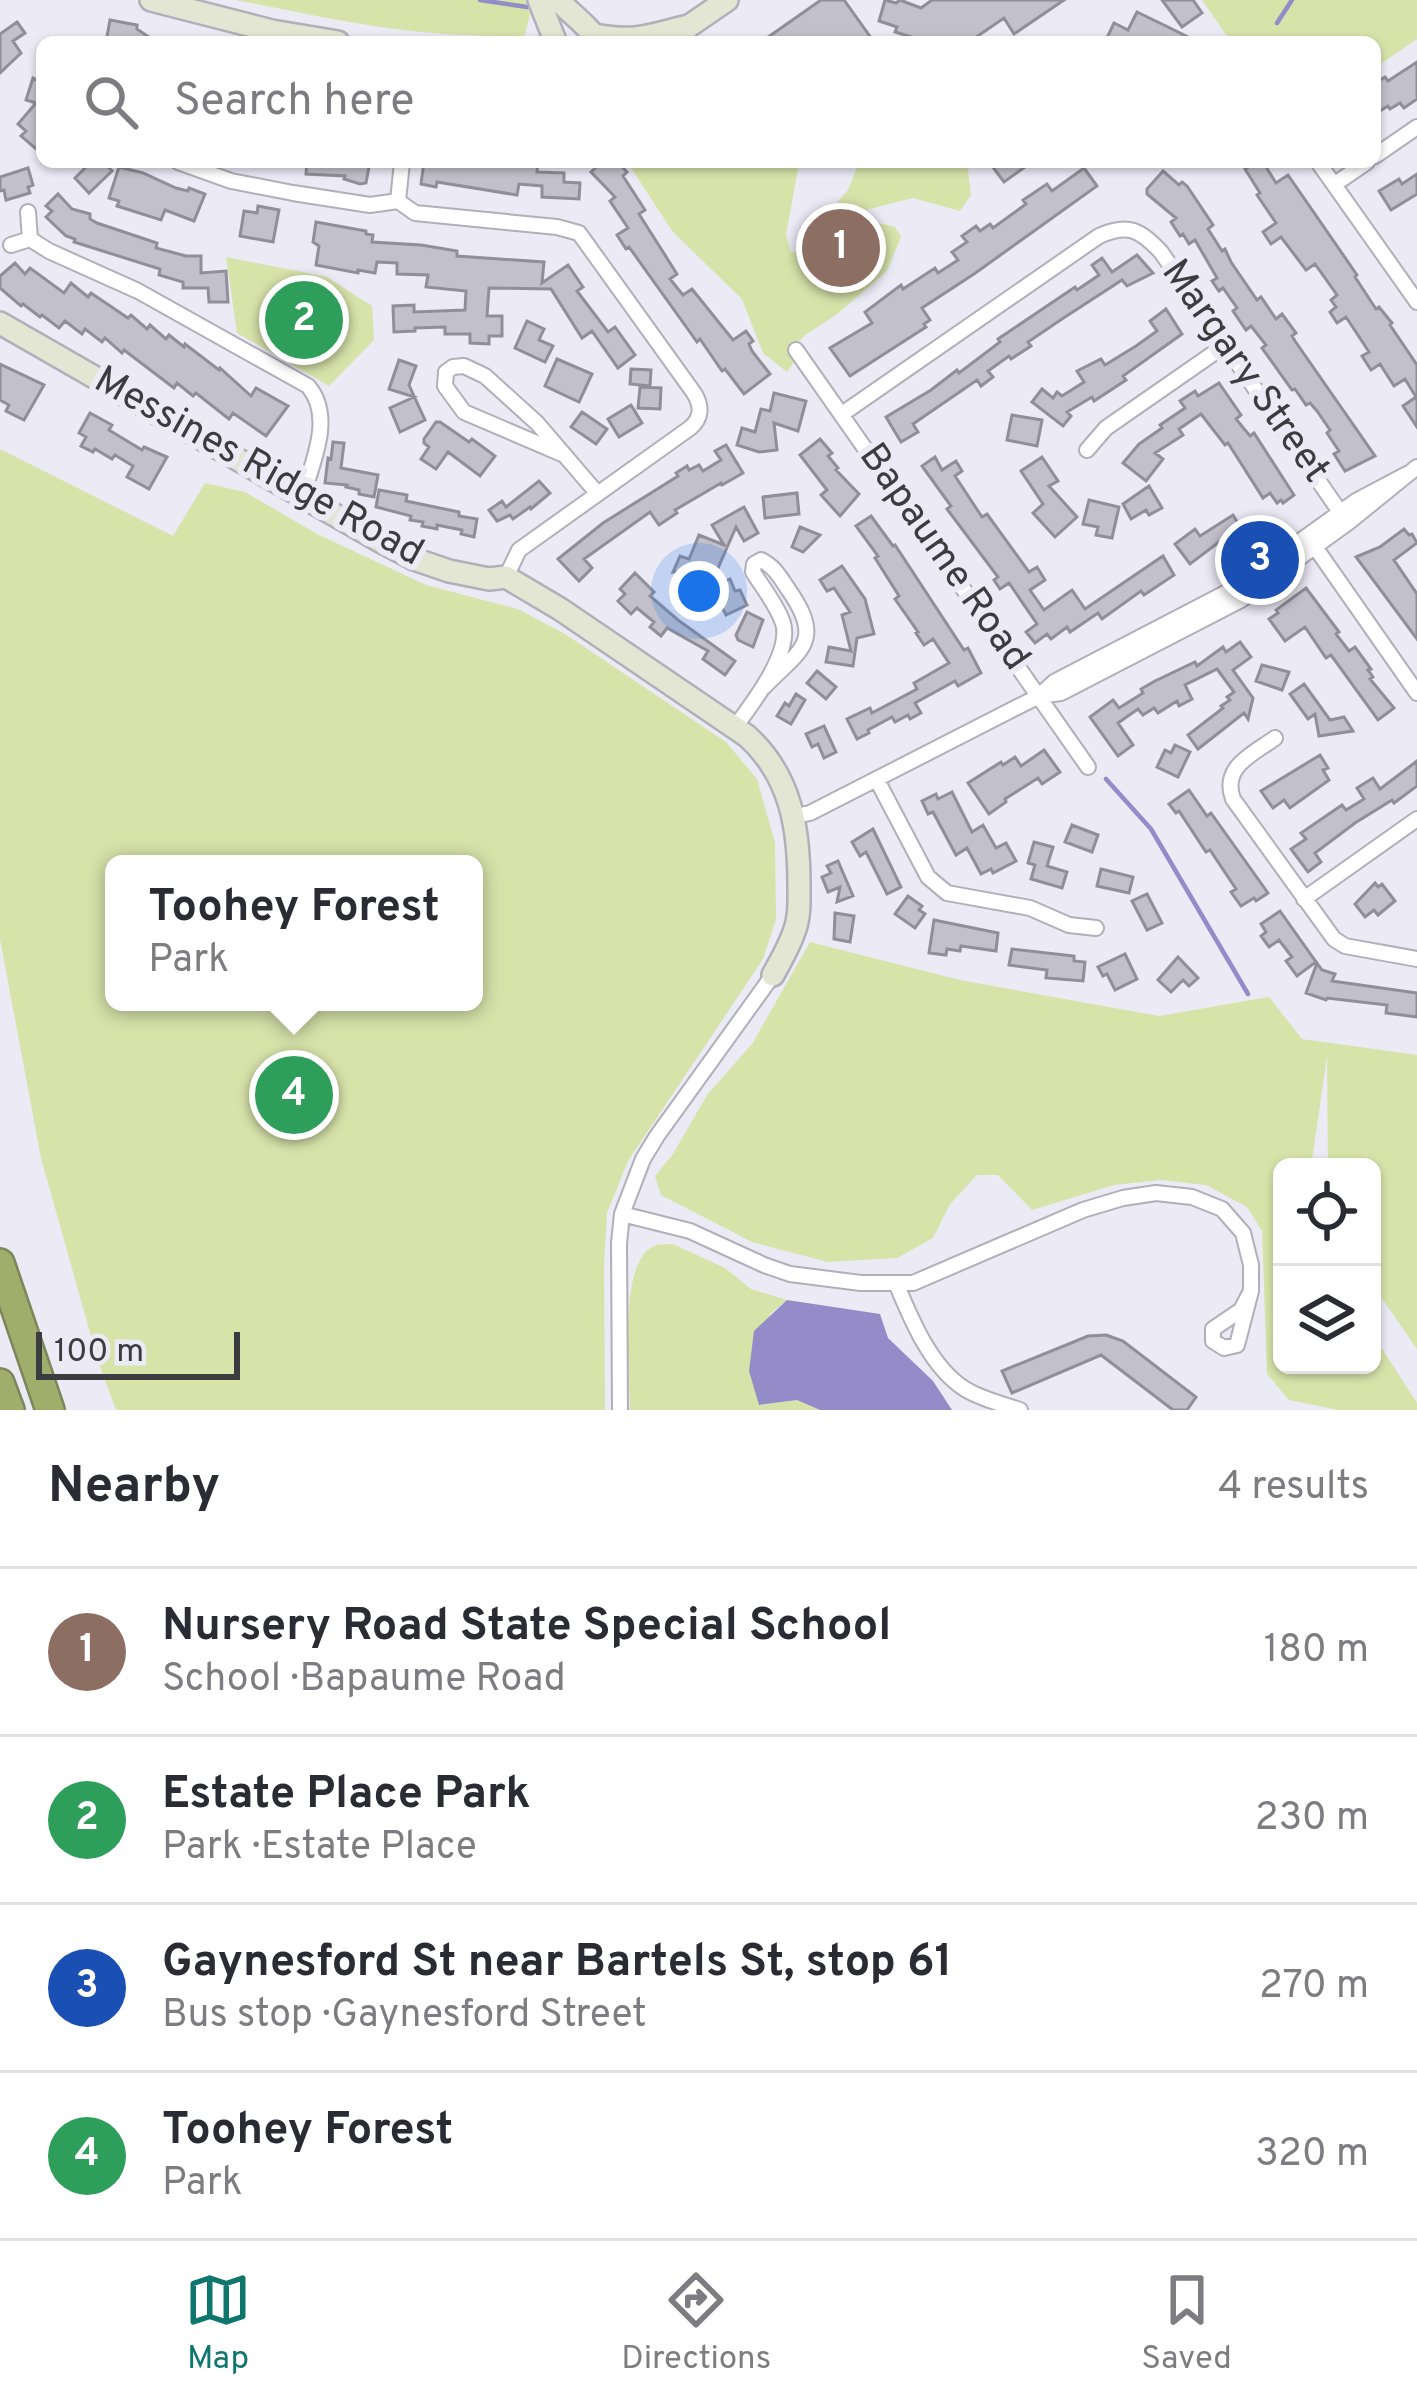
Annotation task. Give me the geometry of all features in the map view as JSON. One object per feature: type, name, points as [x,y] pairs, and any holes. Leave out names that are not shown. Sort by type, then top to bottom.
[{"type":"highway","points":[[0,1263],[50,1410]]},
{"type":"highway","points":[[0,1383],[10,1410]]},
{"type":"street","points":[[152,0],[302,36]]},
{"type":"street","points":[[539,0],[551,36]]},
{"type":"street","points":[[558,0],[593,35]]},
{"type":"street","points":[[682,34],[727,0]]},
{"type":"street","points":[[556,36],[571,26],[593,35]]},
{"type":"street","points":[[1381,152],[1417,128]]},
{"type":"street","points":[[195,168],[231,181],[293,193],[370,205],[398,200],[415,212],[579,233],[696,396],[700,415],[693,426],[519,550],[506,578]]},
{"type":"street","points":[[398,200],[401,168]]},
{"type":"street","points":[[1323,168],[1415,297]]},
{"type":"street","points":[[1335,184],[1358,168]]},
{"type":"street","points":[[28,212],[30,239]]},
{"type":"street","name":"Margary Street","points":[[842,414],[1099,236],[1130,229],[1161,252],[1340,512]]},
{"type":"street","points":[[11,245],[30,239],[138,291],[308,386],[318,398],[322,415],[302,496]]},
{"type":"street","name":"Messines Ridge Road","points":[[0,323],[414,559],[469,575],[506,578],[735,727],[769,758],[795,816],[799,854],[796,929],[772,975],[643,1159],[622,1214],[620,1410]]},
{"type":"street","points":[[1087,450],[1106,428],[1224,346]]},
{"type":"street","name":"Bapaume Road","points":[[796,350],[1088,767]]},
{"type":"street","points":[[562,454],[464,412],[447,391],[446,373],[461,366],[481,373],[537,423],[597,493]]},
{"type":"street","points":[[795,816],[878,780],[1233,589],[1340,512],[1412,471]]},
{"type":"street","points":[[1039,696],[1061,693],[1227,608],[1412,471]]},
{"type":"street","points":[[1315,547],[1417,693]]},
{"type":"street","points":[[735,727],[763,688],[784,631],[753,571],[755,562],[761,560],[772,566],[806,624],[794,660],[763,688]]},
{"type":"street","points":[[1275,738],[1234,768],[1230,791],[1326,931],[1342,944],[1417,959]]},
{"type":"street","points":[[878,780],[936,886],[952,894],[1036,910],[1069,925],[1096,928]]},
{"type":"street","points":[[1304,899],[1417,819]]},
{"type":"street","points":[[622,1214],[690,1231],[790,1274],[913,1283],[1083,1210],[1156,1193],[1192,1197],[1222,1209],[1243,1233],[1251,1265],[1251,1292]]},
{"type":"street","points":[[896,1283],[929,1354],[944,1371],[967,1390],[1020,1410]]},
{"type":"green space","points":[[236,0],[525,0],[530,14],[525,35],[511,36],[439,34]]},
{"type":"green space","points":[[1202,0],[1417,0],[1417,39],[1381,64],[1381,36],[1227,36]]},
{"type":"green space","points":[[631,168],[797,168],[786,235],[791,252],[815,249],[823,244],[824,232],[836,224],[866,230],[879,223],[895,227],[901,237],[887,271],[805,335],[795,346],[794,362],[787,372],[763,353],[742,299],[673,232]]},
{"type":"green space","points":[[857,168],[968,168],[971,195],[960,211],[913,198],[839,213],[836,204]]},
{"type":"green space","points":[[226,257],[327,277],[372,306],[374,340],[329,386],[237,333]]},
{"type":"green space","points":[[0,449],[173,536],[205,483],[245,492],[317,534],[426,585],[518,609],[565,634],[726,742],[757,779],[775,843],[776,919],[763,959],[628,1161],[607,1213],[605,1410],[116,1410],[41,1158],[0,939]]},
{"type":"green space","points":[[810,942],[960,980],[1159,1016],[1269,997],[1302,1039],[1417,1055],[1417,1349],[1381,1297],[1381,1158],[1328,1158],[1327,1056],[1312,1158],[1273,1158],[1273,1374],[1381,1374],[1381,1347],[1417,1410],[1338,1410],[1289,1400],[1267,1374],[1262,1231],[1247,1207],[1206,1185],[1161,1180],[1114,1185],[1032,1210],[998,1175],[977,1175],[950,1204],[933,1238],[897,1258],[828,1262],[752,1242],[661,1195],[655,1176],[707,1095],[752,1044]]},
{"type":"green space","points":[[673,1244],[725,1268],[751,1289],[787,1300],[770,1314],[760,1405],[797,1400],[820,1410],[630,1410],[628,1321],[635,1273],[642,1256],[654,1246]]},
{"type":"shaded area","points":[[787,1300],[880,1314],[888,1338],[933,1381],[952,1410],[820,1410],[797,1400],[759,1405],[749,1371],[754,1331]]},
{"type":"building","points":[[821,0],[844,0],[870,36],[770,36]]},
{"type":"building","points":[[885,0],[921,8],[932,0],[1064,0],[1014,34],[1004,18],[978,36],[908,36],[879,21]]},
{"type":"building","points":[[1162,0],[1193,0],[1202,13],[1182,27]]},
{"type":"building","points":[[1137,12],[1186,36],[1108,36],[1114,23],[1128,30]]},
{"type":"building","points":[[110,20],[137,25],[147,36],[107,36]]},
{"type":"building","points":[[17,22],[25,33],[13,41],[21,53],[0,73],[0,34]]},
{"type":"building","points":[[1417,62],[1417,99],[1404,108],[1400,103],[1381,110],[1381,79],[1388,81]]},
{"type":"building","points":[[33,78],[36,103],[26,100]]},
{"type":"building","points":[[36,103],[36,149],[21,136],[26,131],[18,124]]},
{"type":"building","points":[[28,168],[33,185],[28,187],[30,193],[6,200],[0,177]]},
{"type":"building","points":[[85,168],[112,171],[89,193],[75,178]]},
{"type":"building","points":[[119,168],[205,194],[194,221],[165,210],[161,220],[117,206],[119,201],[109,198]]},
{"type":"building","points":[[306,168],[369,168],[366,183],[360,184],[345,176],[306,174]]},
{"type":"building","points":[[423,168],[537,168],[537,172],[564,173],[564,182],[580,183],[579,199],[542,197],[542,186],[519,184],[517,195],[437,182],[436,187],[421,184]]},
{"type":"building","points":[[623,168],[627,172],[623,176],[645,210],[639,214],[677,274],[670,279],[683,295],[692,289],[733,340],[746,331],[753,341],[749,344],[752,351],[770,374],[744,394],[722,371],[626,249],[617,235],[628,228],[610,201],[615,197],[591,172]]},
{"type":"building","points":[[994,168],[1024,168],[1004,182]]},
{"type":"building","points":[[1084,168],[1097,186],[922,308],[930,320],[926,327],[850,376],[830,348],[872,323],[865,312],[901,285],[903,289],[935,268],[938,273],[958,260],[952,252],[967,242],[962,236],[976,226],[980,231],[990,224],[993,228],[1047,184],[1052,191]]},
{"type":"building","points":[[1267,168],[1276,183],[1288,175],[1376,309],[1392,323],[1417,365],[1417,427],[1403,406],[1416,397],[1405,379],[1394,386],[1380,364],[1371,370],[1362,356],[1369,352],[1346,317],[1337,323],[1330,312],[1336,307],[1331,300],[1337,295],[1315,264],[1306,270],[1281,237],[1271,244],[1263,232],[1276,223],[1245,169]]},
{"type":"building","points":[[1163,171],[1187,186],[1213,225],[1208,229],[1222,251],[1225,249],[1257,300],[1261,297],[1276,319],[1282,314],[1296,333],[1295,341],[1375,456],[1345,471],[1334,454],[1339,451],[1327,433],[1330,430],[1310,403],[1306,405],[1292,390],[1251,326],[1246,330],[1233,311],[1237,308],[1212,281],[1217,278],[1195,240],[1189,244],[1180,236],[1171,222],[1176,218],[1147,194]]},
{"type":"building","points":[[1417,174],[1417,194],[1391,210],[1379,191]]},
{"type":"building","points":[[58,194],[72,209],[90,214],[97,223],[157,243],[156,248],[201,256],[201,273],[226,271],[228,302],[209,302],[208,288],[183,288],[183,282],[159,275],[160,269],[74,242],[46,217],[52,211],[46,206]]},
{"type":"building","points":[[258,206],[279,210],[273,242],[240,236],[244,211],[257,213]]},
{"type":"building","points":[[316,222],[366,231],[373,235],[372,242],[421,245],[457,251],[457,256],[544,262],[542,283],[568,265],[583,287],[577,291],[608,332],[615,327],[635,355],[618,368],[592,331],[582,338],[551,289],[489,288],[487,316],[502,316],[502,336],[489,336],[489,344],[470,343],[470,334],[445,334],[445,327],[394,332],[393,306],[414,305],[414,312],[465,310],[466,291],[426,287],[428,275],[397,274],[397,263],[377,262],[375,273],[316,265]]},
{"type":"building","points":[[1137,255],[1153,273],[1127,286],[1122,280],[1062,319],[1028,342],[1031,346],[988,371],[993,377],[981,386],[977,380],[913,424],[918,432],[901,442],[886,417],[957,370],[959,373],[998,339],[1099,275],[1092,265],[1102,258],[1112,272]]},
{"type":"building","points":[[15,263],[25,274],[30,268],[64,293],[71,283],[88,297],[91,293],[147,329],[150,325],[166,339],[169,335],[185,344],[251,396],[256,388],[288,406],[266,436],[233,413],[229,419],[196,393],[193,396],[177,383],[174,388],[105,338],[102,342],[85,329],[82,334],[65,321],[59,328],[21,306],[0,288],[0,276]]},
{"type":"building","points":[[1166,309],[1182,334],[1123,376],[1126,380],[1067,412],[1071,416],[1063,426],[1032,402],[1042,389],[1053,398],[1057,392],[1062,396],[1084,382],[1077,371],[1101,359],[1105,365],[1136,346],[1157,331],[1150,321]]},
{"type":"building","points":[[527,321],[544,329],[539,340],[553,346],[545,362],[515,348]]},
{"type":"building","points":[[557,359],[592,374],[579,402],[545,386]]},
{"type":"building","points":[[399,360],[416,366],[409,385],[425,420],[400,432],[390,408],[414,397],[389,389]]},
{"type":"building","points":[[0,364],[44,385],[24,420],[6,411],[9,405],[0,400]]},
{"type":"building","points":[[631,369],[651,370],[650,386],[630,384]]},
{"type":"building","points":[[1219,383],[1241,415],[1236,419],[1250,436],[1254,433],[1294,495],[1283,503],[1277,503],[1270,493],[1263,498],[1228,443],[1201,414],[1179,429],[1183,435],[1155,453],[1163,459],[1146,481],[1123,463],[1160,425],[1185,408],[1180,401]]},
{"type":"building","points":[[640,387],[661,388],[660,409],[638,408]]},
{"type":"building","points":[[774,393],[806,401],[798,431],[774,423],[777,450],[759,452],[737,445],[742,428],[755,432],[761,409],[770,411]]},
{"type":"building","points":[[631,405],[642,423],[619,437],[608,419]]},
{"type":"building","points":[[582,412],[607,429],[596,444],[571,427]]},
{"type":"building","points":[[90,413],[142,450],[167,457],[149,489],[127,477],[133,466],[115,455],[112,459],[81,446],[86,437],[79,433]]},
{"type":"building","points":[[1012,415],[1042,420],[1037,446],[1007,440]]},
{"type":"building","points":[[436,422],[495,456],[480,476],[448,452],[436,469],[421,459],[429,447],[424,439]]},
{"type":"building","points":[[820,439],[832,453],[828,456],[836,470],[859,494],[840,516],[821,495],[827,490],[800,455]]},
{"type":"building","points":[[333,442],[344,443],[341,468],[378,475],[374,497],[347,485],[325,483]]},
{"type":"building","points":[[726,445],[743,473],[675,510],[659,525],[650,512],[584,559],[592,568],[579,581],[558,559],[687,466],[689,470],[699,465],[703,471],[721,460],[715,451]]},
{"type":"building","points":[[935,457],[942,470],[956,461],[962,471],[955,476],[982,517],[987,514],[1029,572],[1037,567],[1045,580],[1030,590],[1044,610],[1072,590],[1085,609],[1163,556],[1174,575],[1102,619],[1098,613],[1070,632],[1067,627],[1035,643],[1026,632],[1037,624],[1009,583],[1000,589],[994,580],[998,577],[947,509],[951,506],[922,466]]},
{"type":"building","points":[[1042,457],[1058,481],[1049,486],[1077,517],[1055,537],[1033,513],[1043,504],[1021,471]]},
{"type":"building","points":[[539,481],[550,493],[513,519],[510,515],[497,521],[489,510],[502,501],[506,507]]},
{"type":"building","points":[[1149,486],[1162,508],[1131,519],[1123,504]]},
{"type":"building","points":[[379,490],[477,519],[474,537],[461,534],[462,530],[422,526],[423,522],[410,520],[411,516],[376,507]]},
{"type":"building","points":[[797,493],[799,514],[765,518],[763,497]]},
{"type":"building","points":[[1089,500],[1119,507],[1112,538],[1096,535],[1098,527],[1083,524]]},
{"type":"building","points":[[744,507],[758,533],[744,541],[736,527],[715,575],[703,570],[673,572],[680,556],[689,559],[699,535],[724,545],[712,525]]},
{"type":"building","points":[[1233,515],[1249,542],[1227,556],[1219,542],[1190,564],[1175,544],[1195,529],[1200,536]]},
{"type":"building","points":[[871,516],[964,650],[968,648],[981,673],[915,703],[921,713],[910,719],[908,715],[895,722],[892,717],[857,739],[847,719],[870,708],[872,713],[917,689],[914,683],[949,663],[933,639],[924,645],[895,599],[899,596],[878,556],[856,526]]},
{"type":"building","points":[[800,527],[820,535],[803,552],[792,547]]},
{"type":"building","points":[[1404,529],[1417,543],[1394,560],[1417,594],[1417,639],[1356,557]]},
{"type":"building","points":[[842,566],[865,599],[874,634],[857,638],[853,666],[826,662],[829,647],[851,651],[842,615],[850,612],[834,588],[827,591],[820,580]]},
{"type":"building","points":[[635,573],[654,592],[650,596],[735,661],[725,675],[703,659],[708,651],[667,628],[661,636],[650,627],[654,622],[637,608],[631,614],[618,601],[625,594],[620,589]]},
{"type":"building","points":[[730,579],[747,605],[726,615],[712,587]]},
{"type":"building","points":[[1306,588],[1349,651],[1355,647],[1371,669],[1370,679],[1394,708],[1378,720],[1305,627],[1285,641],[1269,619]]},
{"type":"building","points":[[747,612],[763,620],[753,647],[736,635]]},
{"type":"building","points":[[1240,642],[1251,657],[1233,670],[1253,698],[1248,719],[1244,713],[1198,749],[1188,735],[1223,708],[1234,692],[1217,669],[1185,685],[1192,699],[1179,706],[1177,701],[1158,713],[1154,708],[1143,715],[1138,709],[1118,723],[1133,745],[1118,756],[1090,717],[1113,700],[1119,708],[1155,681],[1195,662],[1197,666],[1223,647],[1226,652]]},
{"type":"building","points":[[1262,665],[1289,672],[1282,690],[1256,681]]},
{"type":"building","points":[[817,671],[836,687],[826,699],[807,683]]},
{"type":"building","points":[[1304,684],[1330,720],[1344,717],[1353,731],[1319,736],[1315,714],[1308,719],[1290,694]]},
{"type":"building","points":[[796,694],[805,700],[791,724],[777,716]]},
{"type":"building","points":[[824,726],[836,752],[824,758],[806,734]]},
{"type":"building","points":[[1175,745],[1190,752],[1178,777],[1157,767],[1165,750],[1171,753]]},
{"type":"building","points":[[1044,750],[1060,772],[1042,784],[1038,778],[989,814],[968,783],[1001,762],[1015,757],[1021,766]]},
{"type":"building","points":[[1320,755],[1329,780],[1290,808],[1284,800],[1273,808],[1261,791]]},
{"type":"building","points":[[1417,761],[1417,786],[1315,853],[1321,862],[1308,872],[1291,849],[1306,839],[1301,833],[1342,805],[1346,810],[1364,799],[1357,788],[1373,778],[1380,789]]},
{"type":"building","points":[[1189,790],[1268,893],[1241,906],[1231,892],[1236,889],[1210,850],[1206,852],[1179,811],[1169,804]]},
{"type":"building","points":[[952,792],[972,832],[983,825],[996,848],[1006,843],[1016,861],[981,874],[967,848],[956,855],[922,801]]},
{"type":"building","points":[[1072,825],[1098,835],[1092,852],[1065,842]]},
{"type":"building","points":[[873,829],[901,887],[887,894],[866,852],[860,856],[852,842]]},
{"type":"building","points":[[1034,842],[1053,847],[1047,866],[1067,872],[1062,888],[1031,879],[1035,865],[1028,863]]},
{"type":"building","points":[[838,861],[853,896],[837,902],[840,887],[828,892],[822,877],[831,873],[827,866]]},
{"type":"building","points":[[1101,869],[1133,877],[1129,893],[1097,886]]},
{"type":"building","points":[[1375,883],[1382,884],[1395,901],[1378,915],[1374,910],[1365,917],[1355,904]]},
{"type":"building","points":[[1147,894],[1162,923],[1147,930],[1132,901]]},
{"type":"building","points":[[908,896],[925,914],[915,928],[895,914]]},
{"type":"building","points":[[1280,911],[1316,962],[1297,976],[1286,961],[1292,957],[1279,940],[1269,947],[1261,936],[1266,932],[1261,924]]},
{"type":"building","points":[[835,913],[854,916],[850,942],[834,939]]},
{"type":"building","points":[[934,920],[998,933],[996,951],[961,946],[960,951],[947,949],[946,955],[929,953]]},
{"type":"building","points":[[1012,949],[1074,956],[1074,961],[1085,962],[1083,981],[1046,978],[1047,970],[1009,965]]},
{"type":"building","points":[[1125,954],[1137,979],[1115,990],[1098,967]]},
{"type":"building","points":[[1178,957],[1198,978],[1189,986],[1183,980],[1171,992],[1158,980]]},
{"type":"building","points":[[1317,963],[1335,974],[1332,981],[1417,993],[1417,1017],[1386,1013],[1387,1005],[1326,1000],[1306,993]]},
{"type":"building","points":[[1088,1336],[1123,1341],[1196,1397],[1187,1410],[1173,1410],[1101,1355],[1012,1393],[1002,1371]]},
{"type":"waterway","points":[[480,0],[527,7]]},
{"type":"waterway","points":[[1277,23],[1292,0]]},
{"type":"waterway","points":[[1106,779],[1151,829],[1248,994]]},
{"type":"place","name":"Nursery Road State Special School","points":[[841,248]]},
{"type":"place","name":"Estate Place Park","points":[[304,320]]},
{"type":"place","name":"Gaynesford St near Bartels St, stop 61","points":[[1260,560]]},
{"type":"place","name":"Toohey Forest","points":[[294,1095]]}]
